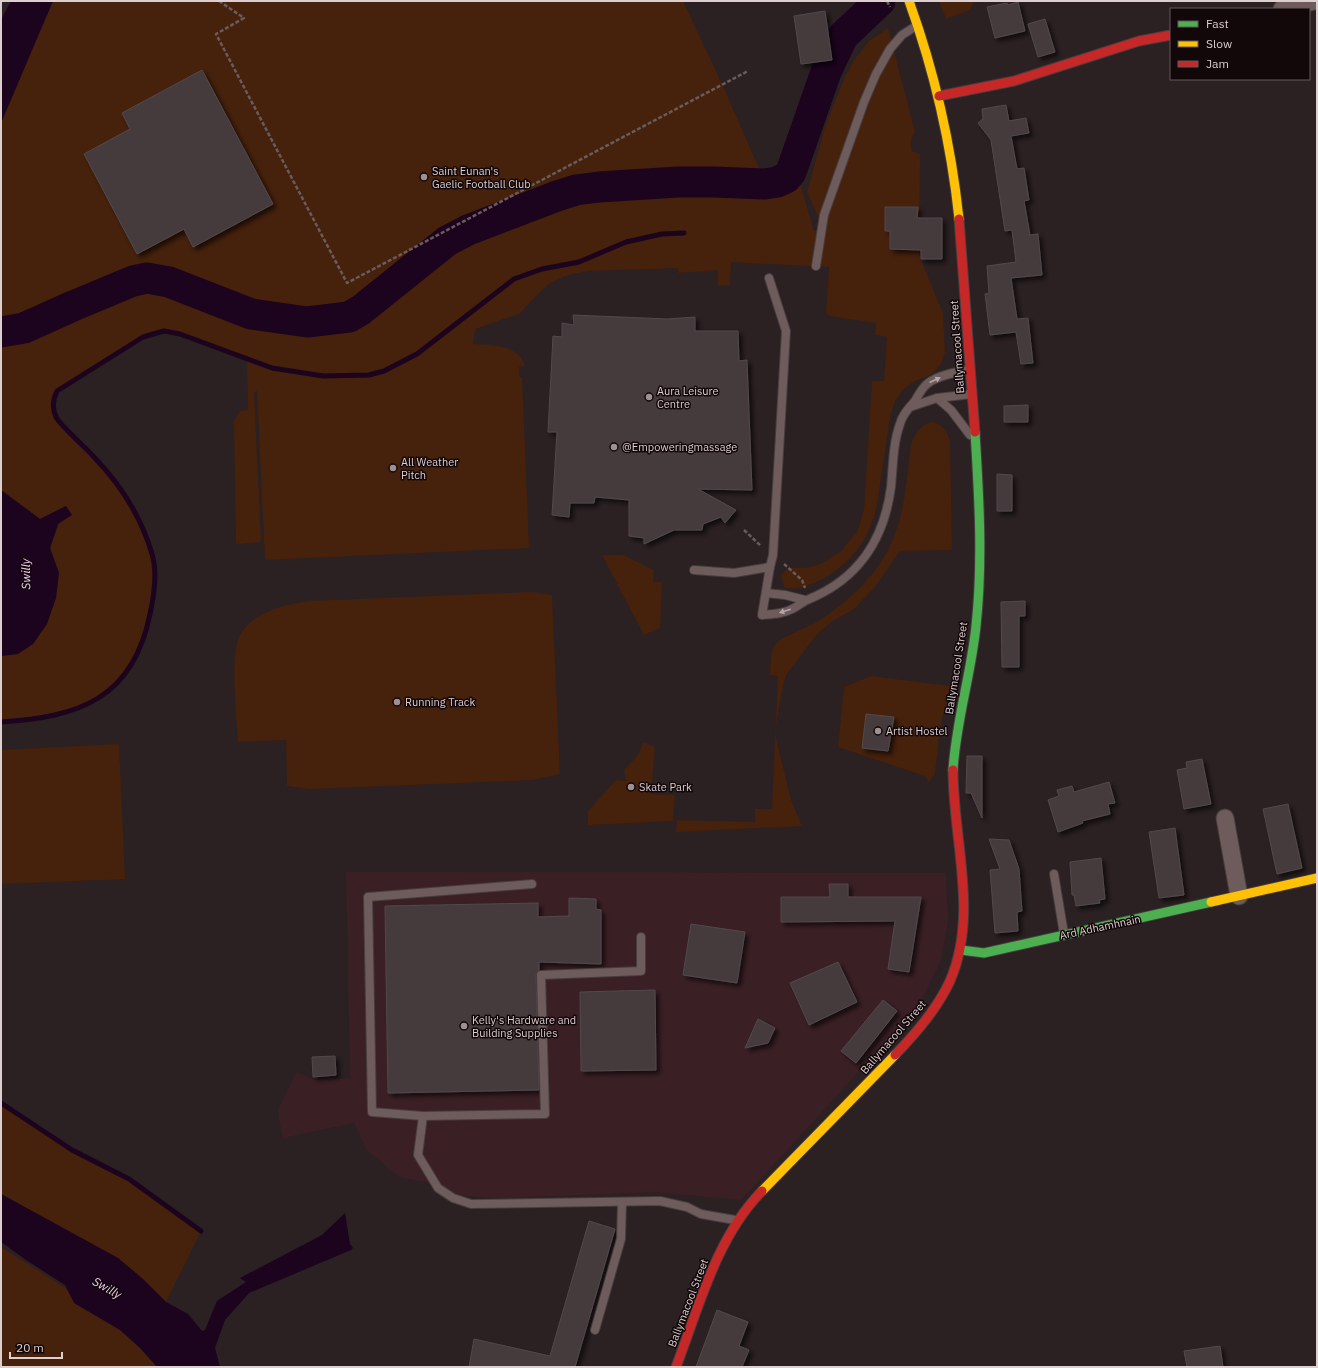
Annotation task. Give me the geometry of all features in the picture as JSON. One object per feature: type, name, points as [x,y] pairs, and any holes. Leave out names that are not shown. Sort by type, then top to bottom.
[{"type":"main road","name":"Ballymacool Street","points":[[676,1367],[723,1247],[736,1220],[763,1188],[785,1168],[892,1058],[933,1010],[949,984],[961,950],[964,931],[965,902],[953,799],[953,768],[956,740],[971,661],[978,608],[979,538],[971,369],[964,256],[958,204],[939,96],[929,52],[909,1]]},
{"type":"main road","points":[[939,96],[1014,81],[1138,41],[1170,35]]},
{"type":"main road","name":"Ard Adhamhnain","points":[[961,950],[984,953],[1317,878]]},
{"type":"street","points":[[1286,8],[1314,1]]},
{"type":"street","points":[[1225,818],[1239,896]]},
{"type":"lane","points":[[816,266],[824,215],[864,102],[876,74],[890,49],[902,35],[919,25]]},
{"type":"lane","points":[[769,278],[786,331],[773,555],[762,615],[783,613],[827,592],[839,584],[861,562],[873,547],[887,510],[900,423],[927,384],[947,374],[971,369]]},
{"type":"lane","points":[[910,407],[937,398],[972,394]]},
{"type":"lane","points":[[937,398],[951,410],[975,442]]},
{"type":"lane","points":[[694,570],[734,573],[770,568]]},
{"type":"lane","points":[[766,593],[808,600]]},
{"type":"lane","points":[[1054,874],[1064,935]]},
{"type":"lane","points":[[532,884],[368,897],[372,1112],[423,1116],[545,1114],[542,975],[641,971],[641,936]]},
{"type":"lane","points":[[423,1116],[418,1155],[438,1188],[453,1198],[471,1204],[660,1201],[687,1207],[701,1214],[736,1220]]},
{"type":"lane","points":[[595,1330],[621,1239],[622,1202]]},
{"type":"path","points":[[219,1],[244,18],[216,34],[347,283],[748,71]]},
{"type":"path","points":[[744,530],[802,580],[808,600]]},
{"type":"shaded area","points":[[53,1],[683,1],[723,86],[762,175],[715,171],[634,173],[589,180],[577,190],[625,185],[705,182],[756,185],[776,182],[786,178],[800,183],[814,231],[824,230],[807,192],[825,127],[844,79],[854,60],[869,41],[888,28],[915,132],[911,141],[912,151],[920,154],[919,255],[943,313],[945,353],[941,364],[937,369],[930,375],[913,382],[903,390],[895,401],[890,417],[877,505],[869,531],[863,542],[847,561],[826,577],[799,588],[792,589],[784,587],[781,575],[788,568],[811,567],[825,562],[841,551],[858,530],[864,509],[872,381],[884,381],[887,337],[875,335],[876,323],[829,316],[826,312],[829,267],[731,262],[730,285],[718,286],[718,270],[678,273],[678,268],[588,271],[568,275],[550,283],[519,314],[475,329],[473,344],[504,347],[517,353],[525,366],[519,366],[519,377],[522,377],[529,548],[265,560],[257,391],[254,392],[261,542],[236,544],[234,422],[240,411],[248,410],[247,359],[180,334],[163,331],[152,334],[125,347],[94,366],[57,391],[54,404],[54,410],[58,421],[92,454],[121,488],[142,525],[154,561],[155,584],[150,614],[142,643],[131,666],[116,684],[98,698],[78,708],[55,715],[1,722],[1,656],[18,654],[59,573],[50,548],[66,506],[40,519],[1,490],[1,123]]},
{"type":"shaded area","points":[[939,1],[974,1],[970,10],[946,19]]},
{"type":"shaded area","points":[[933,422],[944,429],[950,440],[952,550],[900,551],[875,587],[854,609],[833,621],[818,633],[786,675],[784,681],[776,725],[776,738],[791,800],[802,826],[676,832],[677,820],[755,822],[755,809],[772,809],[778,676],[770,675],[772,651],[776,643],[780,640],[821,620],[837,608],[859,589],[877,568],[891,544],[899,523],[913,439],[921,428],[926,424]]},
{"type":"shaded area","points":[[602,555],[623,555],[654,570],[653,582],[662,582],[660,628],[644,635]]},
{"type":"shaded area","name":"Running Track","points":[[531,592],[552,595],[560,774],[533,780],[309,789],[287,786],[286,740],[238,742],[234,671],[237,644],[245,627],[253,620],[270,610],[290,604],[309,601]]},
{"type":"shaded area","points":[[871,676],[950,686],[940,728],[935,773],[929,782],[925,776],[838,747],[844,687]]},
{"type":"shaded area","name":"Skate Park","points":[[644,742],[655,747],[651,794],[675,795],[673,821],[588,825],[588,811],[616,780],[626,781],[624,770],[637,756]]},
{"type":"shaded area","points":[[119,744],[125,879],[1,884],[1,750]]},
{"type":"shaded area","points":[[346,872],[946,873],[948,920],[941,961],[921,1002],[741,1200],[655,1192],[506,1198],[461,1196],[440,1185],[399,1177],[366,1149],[354,1123],[283,1138],[279,1120],[279,1107],[297,1072],[315,1080],[350,1078]]},
{"type":"shaded area","points":[[1,1103],[72,1150],[129,1179],[201,1231],[166,1302],[143,1279],[118,1258],[1,1194]]},
{"type":"shaded area","points":[[1,1247],[102,1311],[163,1367],[1,1367]]},
{"type":"water","points":[[11,1],[53,1],[1,123],[1,20]]},
{"type":"water","name":"Swilly","points":[[1,490],[40,519],[66,506],[72,515],[58,524],[50,548],[59,573],[56,598],[47,624],[33,644],[18,654],[1,656]]},
{"type":"water","name":"Swilly","points":[[1,1194],[118,1258],[143,1279],[166,1302],[188,1314],[202,1331],[205,1330],[217,1301],[246,1282],[240,1278],[322,1235],[345,1213],[350,1244],[353,1248],[249,1293],[225,1320],[215,1348],[220,1367],[157,1367],[140,1348],[120,1330],[74,1303],[65,1285],[1,1242]]},
{"type":"building","points":[[1018,2],[1025,31],[995,38],[987,7],[1007,3],[1008,5]]},
{"type":"building","points":[[825,11],[832,60],[801,64],[794,16]]},
{"type":"building","points":[[1045,19],[1055,52],[1038,57],[1028,24]]},
{"type":"building","points":[[202,70],[273,204],[193,247],[184,229],[137,254],[84,154],[130,129],[122,113]]},
{"type":"building","points":[[1006,105],[1009,121],[1026,118],[1029,133],[1011,136],[1017,169],[1024,168],[1029,200],[1024,201],[1030,235],[1038,234],[1042,275],[1011,278],[1017,319],[1028,318],[1033,363],[1021,364],[1016,332],[990,335],[985,294],[989,293],[987,266],[1016,262],[1012,230],[1005,231],[991,140],[978,123],[983,119],[982,109]]},
{"type":"building","points":[[885,207],[918,207],[917,218],[942,218],[942,259],[921,259],[921,250],[890,249],[890,231],[885,231]]},
{"type":"building","name":"Aura Leisure Centre","points":[[573,315],[668,319],[695,317],[695,331],[738,331],[739,361],[747,360],[752,490],[698,489],[736,510],[725,523],[721,517],[703,524],[702,530],[674,530],[644,544],[644,538],[629,536],[629,500],[595,497],[594,503],[570,503],[569,517],[552,515],[557,432],[548,432],[553,336],[562,337],[562,323],[574,325]]},
{"type":"building","points":[[1028,405],[1028,422],[1004,422],[1004,406]]},
{"type":"building","points":[[997,474],[1012,475],[1012,511],[997,511]]},
{"type":"building","points":[[1025,601],[1025,616],[1019,616],[1019,667],[1002,667],[1001,602]]},
{"type":"building","points":[[866,714],[894,717],[888,751],[862,748]]},
{"type":"building","points":[[967,756],[982,756],[982,818],[971,793],[966,793]]},
{"type":"building","points":[[1202,759],[1211,804],[1184,809],[1177,770],[1187,768],[1186,762]]},
{"type":"building","points":[[1109,782],[1115,803],[1108,804],[1110,814],[1082,821],[1083,823],[1058,832],[1048,800],[1059,796],[1057,790],[1072,786],[1074,792]]},
{"type":"building","points":[[1288,804],[1302,868],[1277,874],[1263,809]]},
{"type":"building","points":[[1175,828],[1184,895],[1159,898],[1149,832]]},
{"type":"building","points":[[989,839],[1009,840],[1019,869],[1022,911],[1017,912],[1018,931],[995,933],[990,870],[1000,869]]},
{"type":"building","points":[[1101,858],[1105,899],[1099,900],[1100,903],[1076,906],[1074,895],[1072,895],[1070,862]]},
{"type":"building","points":[[829,884],[848,884],[848,897],[921,897],[909,972],[888,969],[895,921],[781,922],[781,897],[830,897]]},
{"type":"building","name":"Kelly's Hardware and Building Supplies","points":[[569,898],[596,899],[596,909],[601,910],[601,964],[539,962],[539,970],[536,975],[539,1090],[388,1093],[385,906],[538,903],[538,917],[569,916]]},
{"type":"building","points":[[691,924],[745,932],[737,983],[683,975]]},
{"type":"building","points":[[838,962],[857,1002],[809,1025],[790,983]]},
{"type":"building","points":[[655,990],[656,1070],[581,1071],[580,992]]},
{"type":"building","points":[[883,1000],[897,1011],[856,1063],[841,1051]]},
{"type":"building","points":[[758,1019],[775,1028],[768,1043],[745,1048]]},
{"type":"building","points":[[335,1056],[336,1075],[313,1077],[312,1057]]},
{"type":"building","points":[[589,1221],[615,1229],[575,1367],[469,1367],[474,1339],[550,1356]]},
{"type":"building","points":[[717,1310],[748,1322],[739,1346],[749,1350],[742,1367],[696,1367]]},
{"type":"building","points":[[1220,1346],[1223,1367],[1187,1367],[1184,1351]]},
{"type":"waterway","points":[[1,332],[24,328],[133,281],[147,278],[169,282],[251,314],[307,322],[349,317],[361,310],[447,241],[468,230],[576,190],[678,182],[765,184],[777,182],[786,178],[791,172],[826,72],[843,36],[880,1]]},
{"type":"waterway","points":[[1,722],[55,715],[78,708],[98,698],[116,684],[131,666],[142,643],[153,600],[155,584],[154,561],[142,527],[129,502],[113,479],[56,417],[54,404],[57,391],[143,337],[164,331],[180,334],[272,368],[323,376],[369,375],[384,371],[417,354],[514,279],[542,269],[579,262],[626,242],[662,234],[684,233]]},
{"type":"waterway","points":[[1,1103],[72,1150],[129,1179],[201,1231]]},
{"type":"traffic: fast","points":[[953,770],[957,734],[974,644],[978,602],[980,529],[975,432]]},
{"type":"traffic: fast","points":[[961,950],[984,953],[1211,902]]},
{"type":"traffic: slow","points":[[909,1],[927,55],[941,108],[956,191],[959,219]]},
{"type":"traffic: slow","points":[[1211,902],[1317,878]]},
{"type":"traffic: slow","points":[[762,1191],[895,1055]]},
{"type":"traffic: jam","points":[[939,96],[1014,81],[1139,41],[1170,35]]},
{"type":"traffic: jam","points":[[959,219],[975,432]]},
{"type":"traffic: jam","points":[[895,1055],[918,1029],[939,1001],[950,981],[958,956],[963,930],[964,903],[953,770]]},
{"type":"traffic: jam","points":[[676,1367],[710,1274],[732,1230],[762,1191]]},
{"type":"place","name":"Saint Eunan's Gaelic Football Club","points":[[424,177]]},
{"type":"place","name":"Aura Leisure Centre","points":[[649,397]]},
{"type":"place","name":"@Empoweringmassage","points":[[614,447]]},
{"type":"place","name":"All Weather Pitch","points":[[393,468]]},
{"type":"place","name":"Running Track","points":[[397,702]]},
{"type":"place","name":"Artist Hostel","points":[[878,731]]},
{"type":"place","name":"Skate Park","points":[[631,787]]},
{"type":"place","name":"Kelly's Hardware and Building Supplies","points":[[464,1026]]}]
